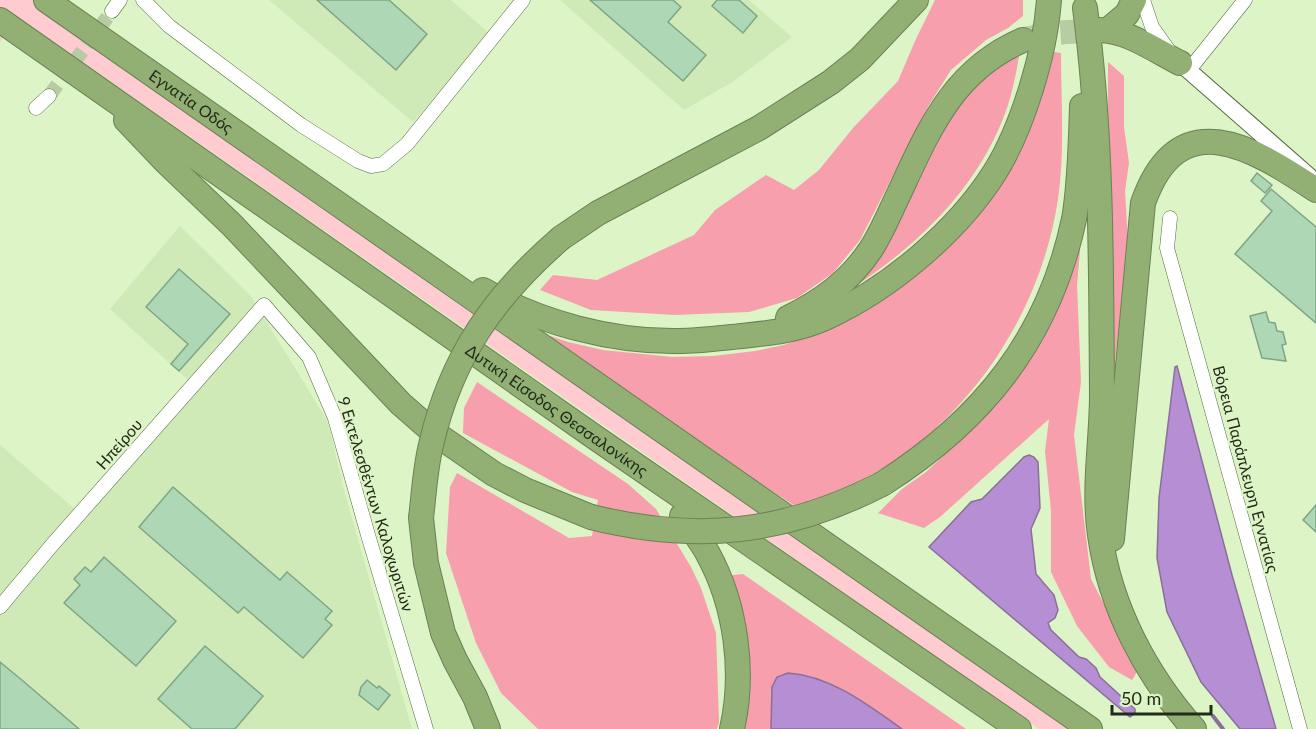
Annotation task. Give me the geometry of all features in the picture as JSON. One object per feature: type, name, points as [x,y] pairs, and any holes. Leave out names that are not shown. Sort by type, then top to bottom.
[{"type":"highway","name":"Εγνατία Οδός","points":[[46,0],[336,203]]},
{"type":"highway","points":[[488,729],[475,697],[455,660],[440,622],[426,563],[421,518],[430,446],[446,392],[484,319],[530,265],[561,238],[598,213],[759,128],[831,82],[860,59],[916,0]]},
{"type":"highway","points":[[336,203],[398,235],[486,291],[545,317],[601,333],[636,339],[679,341],[786,331],[825,318],[874,292],[902,273],[965,210],[996,170],[1012,138],[1039,62],[1048,18],[1049,0]]},
{"type":"highway","points":[[1134,0],[1119,23],[1104,30],[1144,44],[1185,67]]},
{"type":"highway","points":[[0,20],[96,87],[140,136],[232,225],[401,404],[433,432],[494,474],[591,518],[662,531],[698,532],[743,529],[786,522],[857,497],[882,484],[937,447],[974,412],[1011,368],[1046,308],[1066,253],[1074,217],[1081,126],[1084,4]]},
{"type":"highway","points":[[1084,4],[1092,62],[1098,150],[1102,398],[1097,496],[1100,535],[1108,574],[1137,648],[1163,690],[1194,729]]},
{"type":"highway","points":[[753,335],[810,307],[831,294],[850,276],[872,249],[924,141],[946,102],[967,76],[982,63],[1003,48],[1023,40]]},
{"type":"highway","name":"Δυτική Είσοδος Θεσσαλονίκης","points":[[96,87],[596,438],[1019,729]]},
{"type":"highway","points":[[1108,574],[1143,203],[1149,186],[1168,159],[1178,151],[1192,144],[1220,142],[1259,155],[1316,190]]},
{"type":"highway","points":[[336,203],[1090,729]]},
{"type":"highway","points":[[596,438],[676,507],[708,555],[720,580],[735,635],[738,689],[732,729]]},
{"type":"highway","points":[[475,697],[501,729]]},
{"type":"street","points":[[143,0],[170,26],[301,125],[358,161],[371,166],[383,164],[407,144],[523,0]]},
{"type":"street","points":[[1143,0],[1145,11],[1156,35],[1185,67],[1316,183]]},
{"type":"street","points":[[1185,67],[1245,0]]},
{"type":"street","points":[[36,108],[49,96]]},
{"type":"street","name":"Βόρεια Παράπλευρη Εγνατίας","points":[[1170,218],[1167,248],[1300,729]]},
{"type":"street","name":"Ηπείρου","points":[[0,607],[264,305]]},
{"type":"street","name":"9 Εκτελεσθέντων Καλοχωριτών","points":[[264,305],[309,357],[335,418],[426,729]]},
{"type":"shaded area","points":[[0,0],[48,0],[1073,729],[1039,729],[24,21],[0,41]]},
{"type":"shaded area","points":[[269,0],[451,0],[491,35],[413,122]]},
{"type":"shaded area","points":[[560,0],[749,0],[792,37],[734,81],[684,110]]},
{"type":"shaded area","points":[[935,0],[1023,0],[1023,16],[1008,28],[986,40],[951,70],[929,105],[860,240],[833,273],[797,298],[749,312],[675,315],[591,310],[540,290],[553,275],[597,280],[694,235],[715,210],[766,175],[794,190],[819,170],[853,128],[898,81]]},
{"type":"shaded area","points":[[1020,50],[1007,108],[979,166],[960,192],[917,239],[840,296],[949,105]]},
{"type":"shaded area","points":[[1050,53],[1061,53],[1060,181],[1046,251],[1028,301],[1002,348],[971,391],[934,430],[892,462],[846,488],[795,506],[521,326],[568,342],[603,350],[672,357],[713,356],[755,351],[784,345],[819,332],[947,246]]},
{"type":"shaded area","points":[[1108,62],[1124,76],[1124,127],[1129,163],[1125,191],[1128,242],[1115,361],[1107,385]]},
{"type":"shaded area","points":[[180,226],[251,296],[328,422],[344,490],[412,729],[0,729],[0,445],[76,510],[188,380],[110,309]]},
{"type":"shaded area","points":[[1073,248],[1080,251],[1077,285],[1081,382],[1074,435],[1091,579],[1138,670],[1132,680],[1109,667],[1077,626],[1051,572],[1051,511],[1045,451],[1049,419],[940,517],[924,528],[878,513],[902,489],[926,472],[977,424],[1020,370],[1052,321]]},
{"type":"shaded area","points":[[1177,366],[1232,575],[1276,729],[1240,729],[1201,682],[1167,612],[1157,558],[1159,498],[1175,367]]},
{"type":"shaded area","points":[[477,382],[628,484],[656,509],[691,567],[701,588],[716,633],[719,722],[717,729],[538,729],[501,693],[476,643],[446,553],[450,487],[457,473],[569,538],[592,536],[598,500],[572,492],[463,433],[464,408]]},
{"type":"shaded area","points":[[1029,455],[1038,462],[1040,508],[1031,529],[1036,574],[1054,595],[1058,610],[1055,618],[1048,623],[1051,630],[1079,657],[1086,659],[1096,668],[1100,677],[1135,709],[1135,713],[1130,717],[929,547],[971,502],[982,499],[1024,457]]},
{"type":"shaded area","points":[[743,574],[966,729],[902,729],[864,703],[772,687],[771,729],[740,729],[728,580],[733,575]]},
{"type":"shaded area","points":[[788,673],[804,675],[834,686],[902,729],[771,729],[772,687],[777,677]]},
{"type":"building","points":[[317,0],[389,0],[427,34],[396,70]]},
{"type":"building","points":[[590,0],[673,0],[681,7],[668,22],[706,55],[683,81]]},
{"type":"building","points":[[717,0],[739,0],[757,16],[743,33],[712,6]]},
{"type":"building","points":[[1257,173],[1272,185],[1265,193],[1251,181]]},
{"type":"building","points":[[1271,189],[1316,227],[1316,323],[1235,254],[1272,211],[1261,201]]},
{"type":"building","points":[[179,269],[230,314],[179,371],[171,364],[188,344],[146,307]]},
{"type":"building","points":[[1266,312],[1269,322],[1275,323],[1277,331],[1283,332],[1286,344],[1282,345],[1286,361],[1262,358],[1250,316]]},
{"type":"building","points":[[173,487],[280,580],[287,572],[332,611],[325,619],[332,625],[303,658],[244,607],[238,613],[139,527]]},
{"type":"building","points":[[1316,505],[1316,532],[1303,520]]},
{"type":"building","points":[[104,557],[176,621],[136,666],[64,603],[80,585],[74,579],[85,567],[91,572]]},
{"type":"building","points":[[205,646],[263,696],[235,729],[192,729],[158,699]]},
{"type":"building","points":[[0,662],[23,681],[79,729],[0,729]]},
{"type":"building","points":[[367,680],[390,695],[378,710],[359,695],[361,687]]},
{"type":"waterway","points":[[1213,716],[1223,729]]},
{"type":"tunnel","points":[[49,96],[112,11]]},
{"type":"tunnel","points":[[1025,39],[1054,33],[1099,30]]}]
